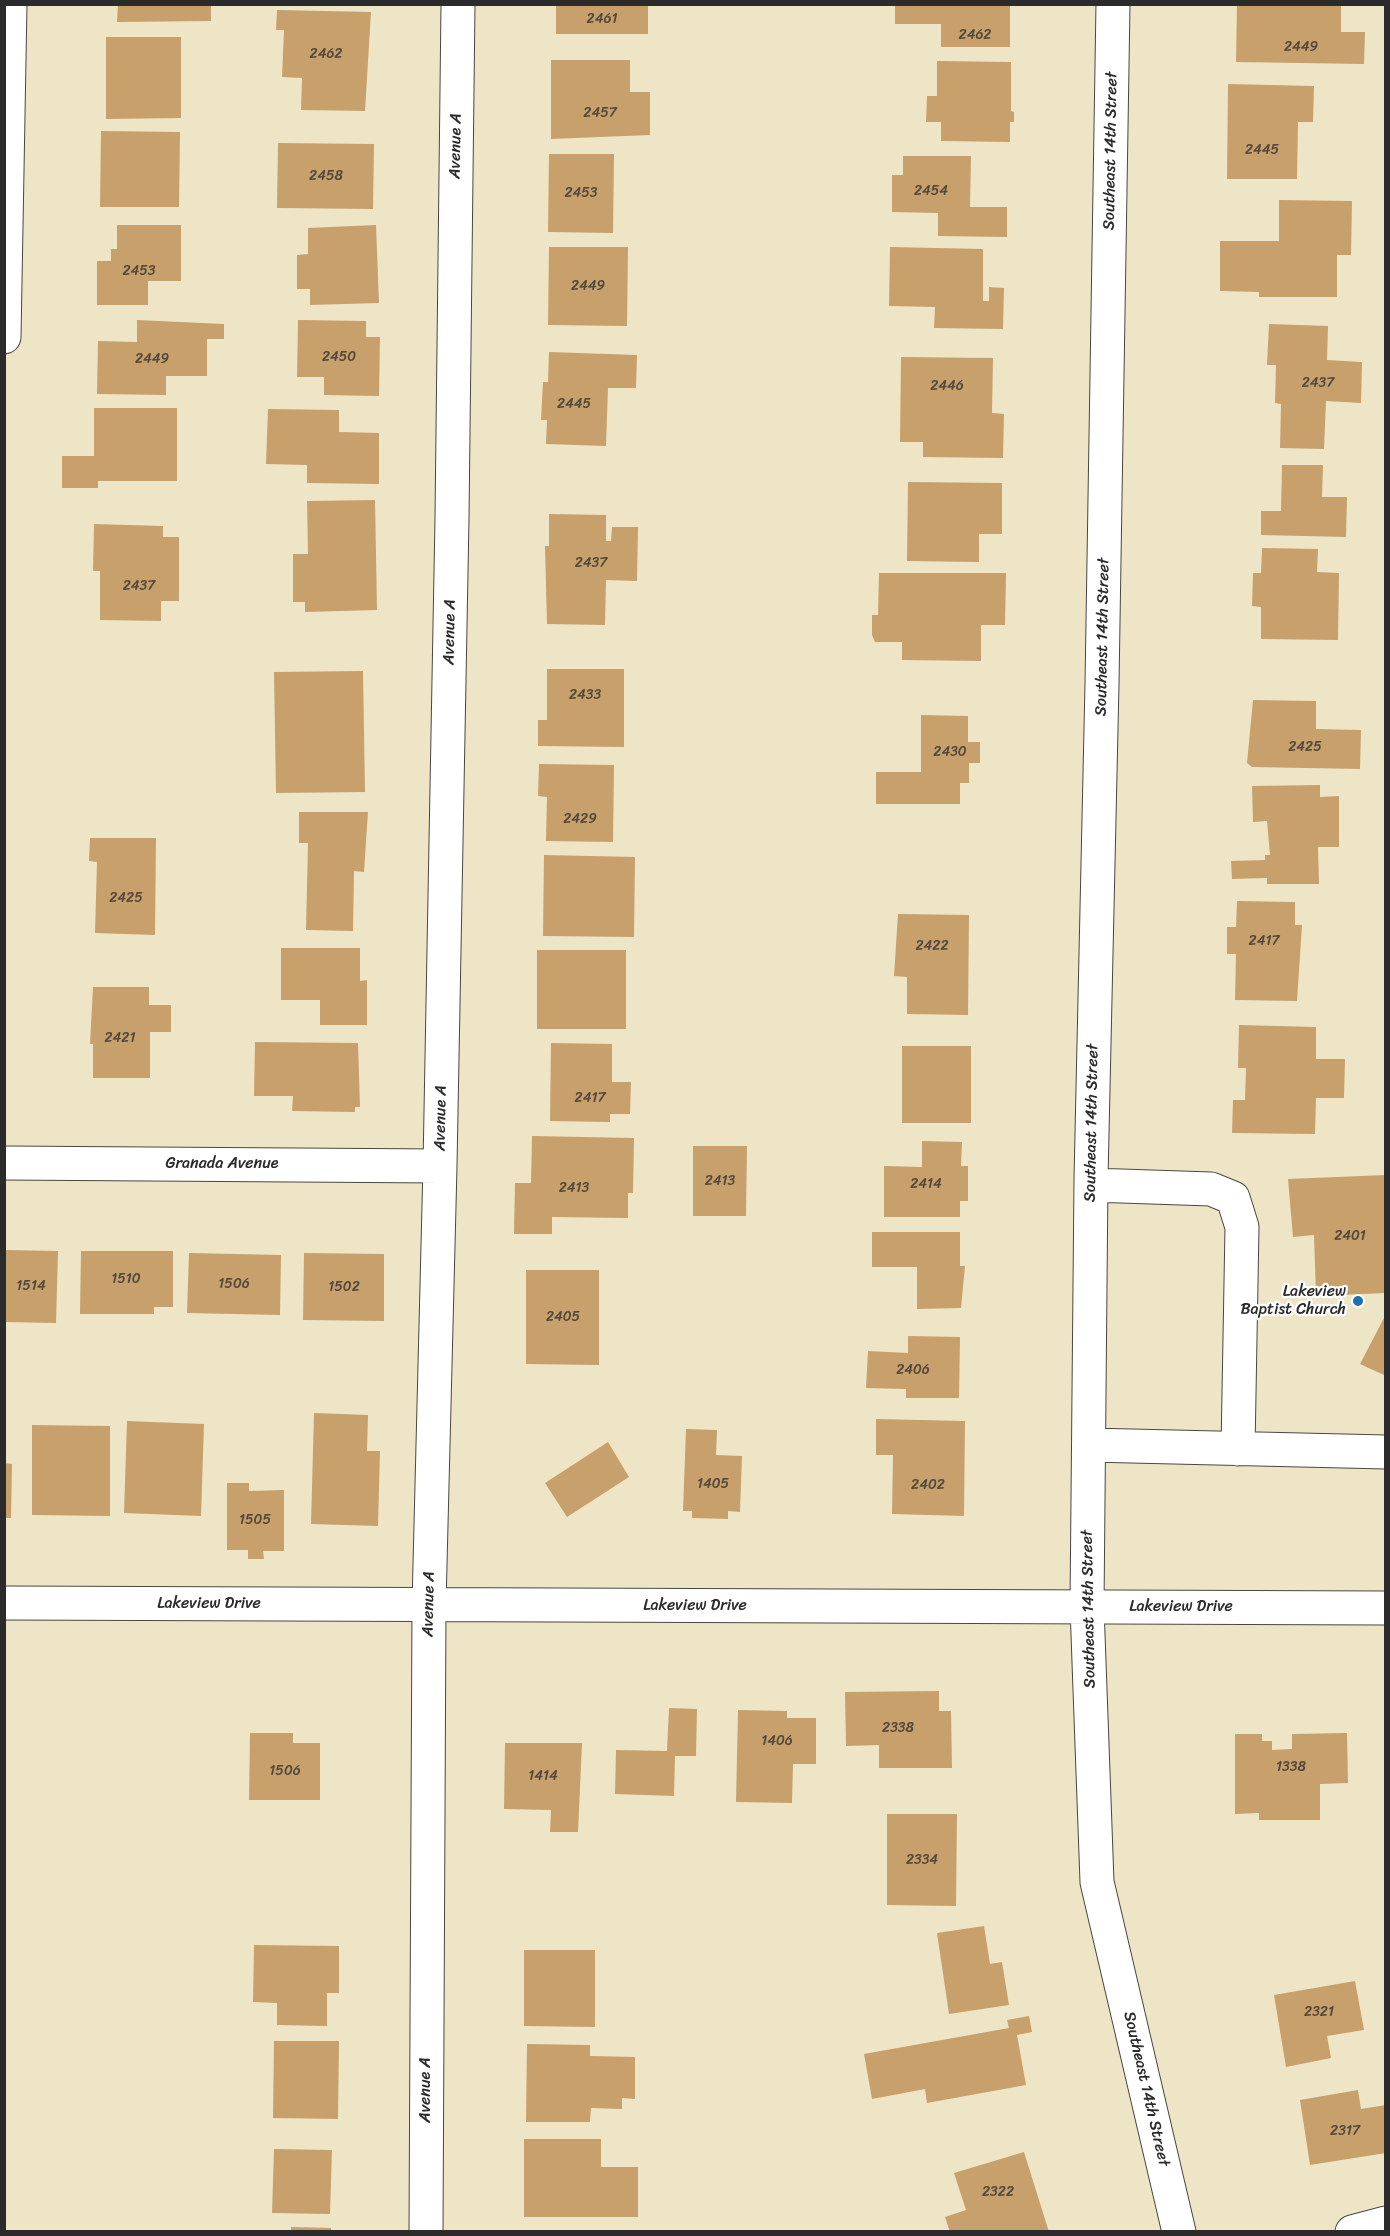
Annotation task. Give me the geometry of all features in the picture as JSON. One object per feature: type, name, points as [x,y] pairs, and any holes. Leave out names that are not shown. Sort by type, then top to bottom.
[{"type":"street","points":[[4,337],[10,4]]},
{"type":"street","name":"Avenue A","points":[[426,2232],[429,1605],[452,518],[458,4]]},
{"type":"street","name":"Southeast 14th Street","points":[[1113,4],[1091,1185],[1087,1606],[1097,1882],[1179,2232]]},
{"type":"street","name":"Granada Avenue","points":[[4,1163],[440,1166]]},
{"type":"street","points":[[1091,1185],[1211,1189],[1233,1198],[1242,1227],[1238,1449]]},
{"type":"street","points":[[1089,1445],[1386,1452]]},
{"type":"street","name":"Lakeview Drive","points":[[4,1603],[1386,1608]]},
{"type":"street","points":[[1352,2232],[1386,2223]]},
{"type":"building","points":[[118,4],[211,4],[211,21],[117,22]]},
{"type":"building","points":[[556,4],[648,4],[648,34],[556,34]]},
{"type":"building","points":[[895,4],[1010,4],[1010,47],[941,47],[941,24],[895,24]]},
{"type":"building","points":[[1237,4],[1341,4],[1341,32],[1365,32],[1364,64],[1236,62]]},
{"type":"building","points":[[277,10],[371,12],[365,111],[301,110],[302,78],[282,77],[284,30],[276,30]]},
{"type":"building","points":[[106,37],[181,37],[181,118],[106,119]]},
{"type":"building","points":[[551,60],[630,60],[630,92],[650,92],[650,135],[551,139]]},
{"type":"building","points":[[937,61],[1011,62],[1011,111],[1014,112],[1014,122],[1010,122],[1010,142],[941,141],[941,122],[926,122],[927,96],[937,96]]},
{"type":"building","points":[[1228,84],[1314,86],[1313,122],[1298,122],[1297,179],[1227,179]]},
{"type":"building","points":[[101,131],[180,132],[179,207],[100,207]]},
{"type":"building","points":[[278,143],[374,144],[373,209],[277,208]]},
{"type":"building","points":[[549,154],[614,154],[613,233],[548,232]]},
{"type":"building","points":[[903,156],[971,156],[970,207],[1007,207],[1007,237],[938,236],[938,213],[892,212],[892,175],[903,175]]},
{"type":"building","points":[[1279,200],[1352,201],[1351,255],[1337,255],[1337,297],[1259,297],[1259,292],[1220,291],[1220,241],[1279,241]]},
{"type":"building","points":[[117,225],[181,225],[181,281],[148,281],[148,305],[97,305],[97,261],[111,261],[111,249],[117,249]]},
{"type":"building","points":[[376,225],[379,303],[310,305],[310,289],[297,289],[297,255],[308,254],[308,228]]},
{"type":"building","points":[[549,247],[628,247],[627,326],[548,325]]},
{"type":"building","points":[[890,247],[983,249],[983,301],[989,301],[989,287],[1004,288],[1003,329],[934,328],[935,307],[889,306]]},
{"type":"building","points":[[137,320],[224,324],[224,339],[207,339],[207,376],[166,376],[166,395],[97,394],[98,341],[137,342]]},
{"type":"building","points":[[298,320],[366,321],[366,337],[380,337],[379,396],[324,395],[324,377],[297,377]]},
{"type":"building","points":[[1269,324],[1328,326],[1327,360],[1362,362],[1361,403],[1326,401],[1324,449],[1280,448],[1281,404],[1275,403],[1276,365],[1267,365]]},
{"type":"building","points":[[549,352],[637,355],[636,388],[608,388],[606,446],[546,444],[547,420],[541,420],[543,382],[548,382]]},
{"type":"building","points":[[901,357],[993,358],[992,413],[1004,414],[1003,458],[923,457],[923,442],[900,442]]},
{"type":"building","points":[[94,408],[177,408],[177,481],[98,481],[98,488],[62,488],[62,456],[94,456]]},
{"type":"building","points":[[268,409],[339,410],[339,432],[379,433],[379,484],[307,483],[307,465],[266,464]]},
{"type":"building","points":[[1282,465],[1323,465],[1322,497],[1347,497],[1346,537],[1261,535],[1261,511],[1281,511]]},
{"type":"building","points":[[908,482],[1002,483],[1002,534],[979,534],[979,562],[907,561]]},
{"type":"building","points":[[375,500],[377,610],[305,612],[305,602],[293,602],[293,554],[308,554],[307,501]]},
{"type":"building","points":[[549,514],[606,515],[606,541],[611,541],[612,527],[638,527],[637,581],[606,580],[605,625],[547,624],[545,546],[549,546]]},
{"type":"building","points":[[94,524],[163,526],[163,537],[179,537],[179,601],[161,601],[161,621],[100,620],[100,571],[93,571]]},
{"type":"building","points":[[1262,548],[1318,549],[1317,572],[1339,573],[1338,640],[1261,639],[1261,607],[1252,606],[1253,573],[1261,573]]},
{"type":"building","points":[[879,573],[1006,573],[1005,625],[981,625],[981,661],[902,660],[902,642],[875,642],[872,635],[872,615],[878,615]]},
{"type":"building","points":[[547,669],[624,669],[624,747],[538,746],[538,720],[547,720]]},
{"type":"building","points":[[363,671],[365,792],[276,793],[274,672]]},
{"type":"building","points":[[1253,700],[1316,701],[1316,729],[1361,730],[1360,769],[1252,767],[1247,763]]},
{"type":"building","points":[[921,715],[968,716],[968,742],[980,742],[980,763],[969,763],[969,783],[960,783],[960,804],[876,804],[876,772],[921,772]]},
{"type":"building","points":[[539,764],[614,765],[613,842],[546,841],[547,797],[538,796]]},
{"type":"building","points":[[1320,785],[1320,797],[1339,796],[1339,847],[1318,847],[1319,884],[1267,884],[1267,878],[1232,879],[1231,861],[1265,860],[1265,855],[1270,855],[1267,821],[1253,822],[1252,786]]},
{"type":"building","points":[[299,812],[368,812],[364,872],[354,871],[353,931],[306,930],[308,843],[299,843]]},
{"type":"building","points":[[90,838],[156,838],[155,935],[95,933],[97,862],[89,861]]},
{"type":"building","points":[[544,855],[635,857],[634,937],[543,936]]},
{"type":"building","points":[[1237,901],[1295,902],[1295,925],[1302,925],[1297,1001],[1235,1000],[1236,954],[1227,954],[1227,927],[1236,927]]},
{"type":"building","points":[[898,914],[969,915],[968,1015],[907,1014],[907,977],[894,976]]},
{"type":"building","points":[[281,948],[360,948],[360,981],[367,980],[367,1025],[320,1025],[320,1000],[281,1000]]},
{"type":"building","points":[[537,950],[626,950],[626,1029],[537,1029]]},
{"type":"building","points":[[93,987],[149,987],[149,1005],[171,1005],[171,1032],[150,1032],[150,1078],[93,1078],[93,1044],[90,1044]]},
{"type":"building","points":[[1239,1025],[1316,1027],[1316,1059],[1345,1059],[1344,1098],[1316,1098],[1315,1134],[1232,1133],[1233,1100],[1245,1100],[1246,1068],[1238,1068]]},
{"type":"building","points":[[255,1042],[358,1043],[360,1107],[355,1107],[355,1112],[292,1111],[293,1096],[254,1096]]},
{"type":"building","points":[[551,1043],[612,1044],[612,1082],[631,1082],[630,1114],[610,1114],[610,1122],[550,1121]]},
{"type":"building","points":[[902,1046],[971,1046],[971,1123],[902,1123]]},
{"type":"building","points":[[532,1136],[634,1138],[633,1193],[628,1193],[628,1218],[552,1217],[552,1234],[514,1234],[515,1183],[531,1183]]},
{"type":"building","points":[[922,1141],[962,1142],[961,1166],[968,1166],[968,1201],[960,1201],[960,1217],[884,1217],[884,1166],[922,1167]]},
{"type":"building","points":[[693,1146],[747,1146],[746,1216],[693,1216]]},
{"type":"building","points":[[1386,1175],[1386,1293],[1316,1296],[1314,1235],[1293,1237],[1288,1179]]},
{"type":"building","points":[[872,1232],[960,1232],[960,1266],[965,1266],[961,1308],[917,1309],[917,1267],[872,1267]]},
{"type":"building","points":[[4,1250],[58,1251],[56,1323],[4,1322]]},
{"type":"building","points":[[81,1251],[173,1251],[173,1307],[154,1307],[154,1314],[80,1314]]},
{"type":"building","points":[[189,1253],[281,1255],[280,1315],[187,1313]]},
{"type":"building","points":[[304,1253],[384,1254],[384,1321],[303,1320]]},
{"type":"building","points":[[526,1270],[599,1270],[599,1365],[526,1364]]},
{"type":"building","points":[[1386,1314],[1386,1376],[1360,1364]]},
{"type":"building","points":[[908,1336],[960,1337],[959,1398],[906,1398],[906,1389],[866,1388],[868,1351],[908,1353]]},
{"type":"building","points":[[314,1413],[368,1415],[367,1451],[380,1451],[378,1526],[311,1524]]},
{"type":"building","points":[[876,1419],[965,1421],[964,1516],[892,1514],[893,1455],[876,1455]]},
{"type":"building","points":[[127,1421],[204,1424],[201,1516],[124,1513]]},
{"type":"building","points":[[32,1425],[110,1426],[110,1516],[32,1515]]},
{"type":"building","points":[[686,1429],[717,1430],[716,1455],[742,1456],[740,1512],[728,1511],[728,1519],[692,1518],[692,1511],[683,1511]]},
{"type":"building","points":[[608,1442],[629,1477],[567,1517],[545,1483]]},
{"type":"building","points":[[4,1463],[12,1464],[11,1518],[4,1518]]},
{"type":"building","points":[[227,1483],[249,1483],[249,1491],[284,1490],[284,1551],[263,1551],[264,1559],[248,1559],[248,1550],[227,1550]]},
{"type":"building","points":[[939,1691],[939,1711],[951,1711],[952,1768],[879,1768],[879,1745],[846,1746],[845,1692]]},
{"type":"building","points":[[669,1708],[697,1709],[696,1756],[675,1756],[674,1796],[615,1794],[616,1750],[667,1751]]},
{"type":"building","points":[[738,1710],[787,1711],[787,1718],[816,1718],[816,1764],[793,1764],[792,1803],[736,1802]]},
{"type":"building","points":[[250,1733],[293,1733],[293,1743],[320,1743],[320,1800],[249,1800]]},
{"type":"building","points":[[1347,1733],[1348,1783],[1320,1784],[1320,1820],[1259,1820],[1259,1813],[1235,1814],[1235,1734],[1262,1734],[1262,1741],[1272,1741],[1272,1750],[1292,1749],[1292,1734]]},
{"type":"building","points":[[505,1743],[582,1743],[578,1832],[550,1832],[551,1810],[504,1809]]},
{"type":"building","points":[[887,1814],[957,1814],[956,1906],[887,1905]]},
{"type":"building","points":[[984,1926],[990,1964],[1002,1962],[1009,2005],[949,2014],[937,1933]]},
{"type":"building","points":[[254,1945],[339,1946],[339,1993],[327,1993],[327,2026],[277,2025],[277,2003],[253,2002]]},
{"type":"building","points":[[524,1950],[595,1950],[595,2027],[524,2026]]},
{"type":"building","points":[[1355,1981],[1364,2030],[1327,2036],[1331,2058],[1286,2067],[1274,1995]]},
{"type":"building","points":[[1029,2016],[1032,2032],[1017,2035],[1026,2085],[927,2103],[925,2089],[872,2099],[864,2054],[1009,2028],[1007,2020]]},
{"type":"building","points":[[274,2041],[339,2041],[338,2119],[273,2118]]},
{"type":"building","points":[[527,2044],[590,2045],[590,2056],[635,2057],[635,2099],[622,2098],[622,2109],[591,2108],[590,2122],[526,2122]]},
{"type":"building","points":[[1358,2090],[1361,2109],[1386,2105],[1386,2153],[1310,2165],[1300,2100]]},
{"type":"building","points":[[524,2139],[601,2139],[601,2167],[638,2167],[638,2217],[524,2217]]},
{"type":"building","points":[[274,2149],[332,2150],[330,2214],[272,2213]]},
{"type":"building","points":[[1024,2152],[1049,2232],[950,2232],[945,2217],[966,2210],[954,2173]]},
{"type":"building","points":[[291,2227],[331,2228],[331,2232],[291,2232]]},
{"type":"place","name":"Lakeview Baptist Church","points":[[1358,1301]]}]
